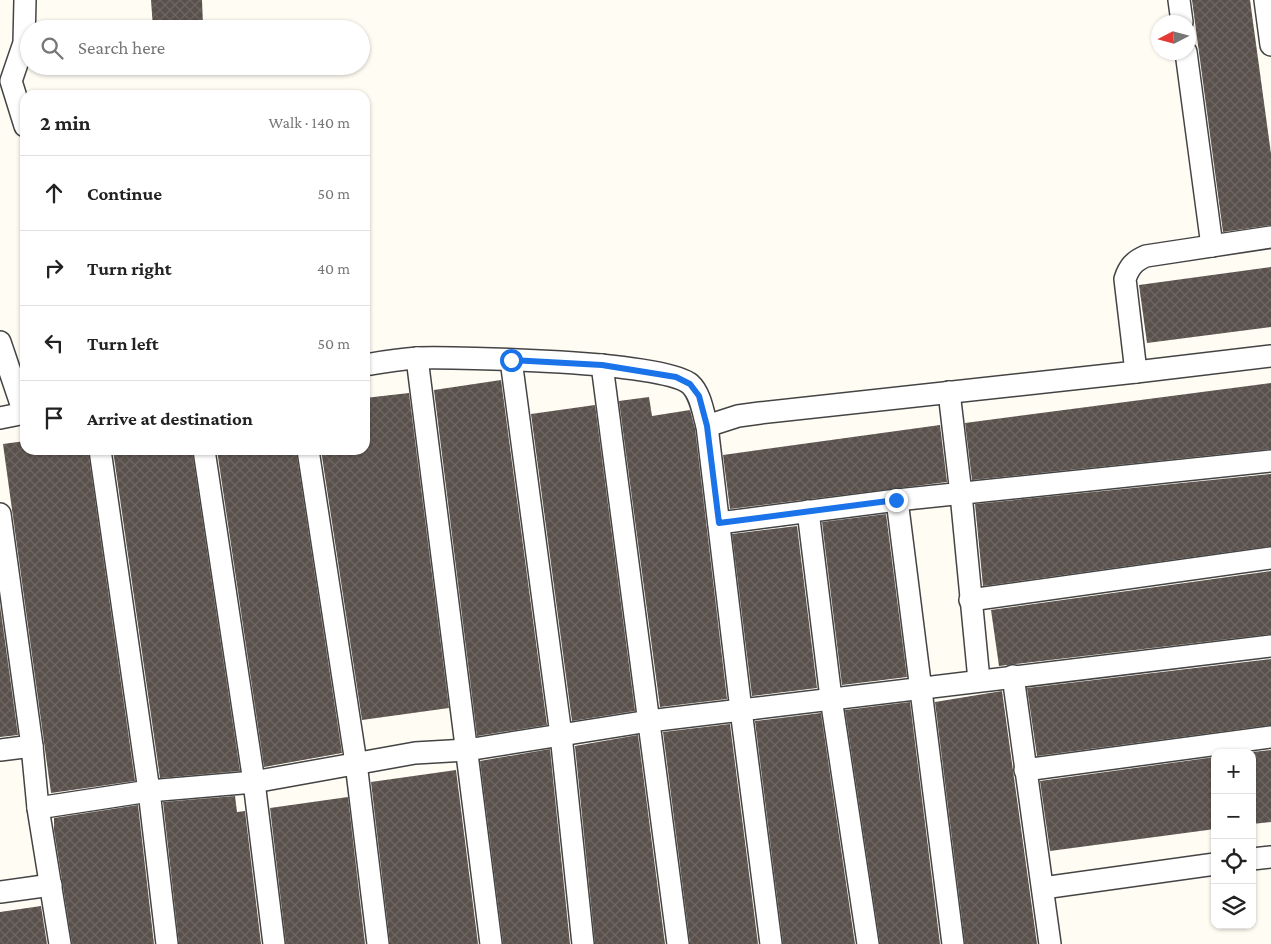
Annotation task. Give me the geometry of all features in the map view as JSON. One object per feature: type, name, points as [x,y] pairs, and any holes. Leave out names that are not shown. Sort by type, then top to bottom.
[{"type":"street","points":[[25,0],[25,20]]},
{"type":"street","points":[[1179,0],[1181,15]]},
{"type":"street","points":[[1265,0],[1271,46]]},
{"type":"street","points":[[20,55],[11,81],[20,110]]},
{"type":"street","points":[[1187,60],[1212,246]]},
{"type":"street","points":[[1136,372],[1125,279],[1128,270],[1135,261],[1146,256],[1271,238]]},
{"type":"street","points":[[0,342],[20,399]]},
{"type":"street","points":[[707,426],[738,416],[760,413],[1271,356]]},
{"type":"street","points":[[417,358],[491,944]]},
{"type":"street","points":[[370,364],[417,358],[511,360],[602,365],[676,377],[690,384],[699,396],[707,426],[771,944]]},
{"type":"street","points":[[511,360],[561,735],[582,944]]},
{"type":"street","points":[[602,365],[678,944]]},
{"type":"street","points":[[949,392],[979,680]]},
{"type":"street","points":[[0,418],[20,414]]},
{"type":"street","points":[[101,455],[149,791],[168,944]]},
{"type":"street","points":[[205,455],[254,782],[274,944]]},
{"type":"street","points":[[309,455],[356,763],[378,944]]},
{"type":"street","points":[[719,523],[896,500],[1271,461]]},
{"type":"street","points":[[896,500],[922,689],[953,944]]},
{"type":"street","points":[[808,511],[832,698],[868,944]]},
{"type":"street","points":[[0,514],[32,746],[38,808],[60,944]]},
{"type":"street","points":[[970,600],[1271,558]]},
{"type":"street","points":[[38,808],[149,791],[254,782],[415,753],[467,750],[649,721],[1271,646]]},
{"type":"street","points":[[1013,676],[1050,944]]},
{"type":"street","points":[[1025,770],[1271,737]]},
{"type":"street","points":[[0,750],[32,746]]},
{"type":"street","points":[[1256,859],[1271,857]]},
{"type":"street","points":[[1043,888],[1211,865]]},
{"type":"street","points":[[0,892],[51,885]]},
{"type":"building","points":[[151,0],[202,0],[203,20],[152,20]]},
{"type":"building","points":[[1192,0],[1250,0],[1271,154],[1271,225],[1223,232],[1196,30],[1196,15],[1194,15]]},
{"type":"building","points":[[1271,267],[1271,327],[1147,343],[1139,285]]},
{"type":"building","points":[[501,380],[547,725],[477,736],[434,390]]},
{"type":"building","points":[[1271,383],[1271,449],[972,480],[965,423]]},
{"type":"building","points":[[409,393],[449,708],[362,720],[322,455],[370,455],[370,397]]},
{"type":"building","points":[[649,397],[652,416],[690,410],[695,428],[727,699],[660,707],[619,401]]},
{"type":"building","points":[[595,405],[635,711],[572,721],[531,414]]},
{"type":"building","points":[[940,425],[947,482],[730,509],[723,455]]},
{"type":"building","points":[[20,442],[20,455],[89,455],[135,781],[51,793],[3,444]]},
{"type":"building","points":[[114,455],[193,455],[240,771],[160,778]]},
{"type":"building","points":[[218,455],[297,455],[342,753],[264,767]]},
{"type":"building","points":[[1271,474],[1271,546],[983,586],[975,504]]},
{"type":"building","points":[[886,514],[907,677],[842,685],[822,522]]},
{"type":"building","points":[[797,526],[817,688],[752,696],[732,534]]},
{"type":"building","points":[[1271,571],[1271,634],[999,666],[991,610]]},
{"type":"building","points":[[0,605],[18,735],[0,737]]},
{"type":"building","points":[[1271,659],[1271,725],[1037,756],[1027,688]]},
{"type":"building","points":[[1002,691],[1037,944],[965,944],[935,702]]},
{"type":"building","points":[[910,702],[940,944],[880,944],[845,710]]},
{"type":"building","points":[[821,713],[855,944],[783,944],[755,721]]},
{"type":"building","points":[[730,724],[758,944],[690,944],[663,732]]},
{"type":"building","points":[[638,735],[665,944],[595,944],[575,746]]},
{"type":"building","points":[[550,749],[570,944],[503,944],[480,761]]},
{"type":"building","points":[[1271,750],[1271,822],[1256,824],[1256,752]]},
{"type":"building","points":[[1211,758],[1211,830],[1050,851],[1040,781]]},
{"type":"building","points":[[456,770],[478,944],[390,944],[371,782]]},
{"type":"building","points":[[235,796],[237,812],[245,811],[261,944],[179,944],[163,802]]},
{"type":"building","points":[[348,797],[365,944],[286,944],[270,808]]},
{"type":"building","points":[[138,805],[154,944],[72,944],[54,830],[54,818]]},
{"type":"building","points":[[41,906],[47,944],[0,944],[0,912]]},
{"type":"route","points":[[511,360],[602,365],[676,377],[690,384],[699,396],[707,426],[719,523],[896,500]]}]
